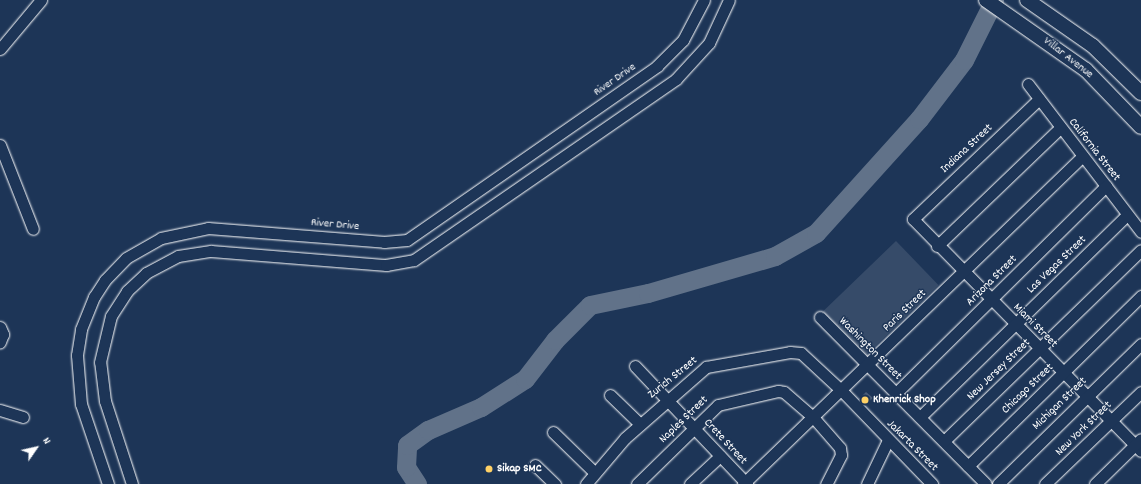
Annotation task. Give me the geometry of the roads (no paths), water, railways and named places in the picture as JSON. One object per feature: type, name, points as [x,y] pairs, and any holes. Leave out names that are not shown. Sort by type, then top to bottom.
[{"type":"main road","name":"Villar Avenue","points":[[986,0],[1050,42],[1086,70],[1141,127]]},
{"type":"main road","name":"Villar Avenue","points":[[1027,0],[1093,46],[1141,93]]},
{"type":"street","points":[[0,49],[41,0]]},
{"type":"street","name":"River Drive","points":[[108,484],[81,404],[77,355],[81,329],[94,297],[105,280],[126,258],[161,238],[204,228],[384,242],[407,240],[657,66],[687,34],[704,0]]},
{"type":"street","points":[[132,484],[105,401],[100,362],[111,316],[127,291],[146,273],[178,256],[211,251],[386,265],[414,260],[676,79],[709,42],[728,0]]},
{"type":"street","name":"California Street","points":[[1028,84],[1060,128],[1141,232]]},
{"type":"street","name":"Indiana Street","points":[[913,218],[1038,98]]},
{"type":"street","points":[[937,246],[1060,128]]},
{"type":"street","points":[[0,145],[33,229]]},
{"type":"street","name":"Paris Street","points":[[745,483],[964,273],[1083,156]]},
{"type":"street","name":"Arizona Street","points":[[896,393],[1106,186]]},
{"type":"street","name":"Las Vegas Street","points":[[920,417],[1127,214]]},
{"type":"street","name":"Miami Street","points":[[913,218],[937,246],[991,301],[1111,421],[1139,445]]},
{"type":"street","name":"New Jersey Street","points":[[944,441],[1141,250]]},
{"type":"street","name":"Chicago Street","points":[[968,466],[1141,296]]},
{"type":"street","name":"Washington Street","points":[[820,317],[986,484]]},
{"type":"street","points":[[0,326],[3,334],[0,342]]},
{"type":"street","name":"Michigan Street","points":[[998,484],[1086,396],[1141,344]]},
{"type":"street","name":"Zurich Street","points":[[586,484],[594,472],[640,424],[666,399],[706,367],[790,352],[801,353],[841,390]]},
{"type":"street","name":"Crete Street","points":[[635,366],[745,483]]},
{"type":"street","name":"Jakarta Street","points":[[841,390],[888,440],[921,479],[932,484]]},
{"type":"street","name":"Naples Street","points":[[637,484],[694,428],[724,402],[778,391],[784,392],[813,417],[840,448],[841,455],[826,484]]},
{"type":"street","name":"New York Street","points":[[1045,484],[1141,392]]},
{"type":"street","points":[[610,395],[640,424]]},
{"type":"street","points":[[0,410],[23,417]]},
{"type":"street","points":[[553,432],[594,472]]},
{"type":"street","points":[[867,484],[888,440]]},
{"type":"street","points":[[1095,484],[1139,445]]},
{"type":"street","points":[[690,484],[720,456]]},
{"type":"street","points":[[535,465],[555,484]]},
{"type":"waterway","points":[[417,484],[406,467],[407,445],[428,430],[481,407],[525,379],[555,340],[590,305],[648,293],[775,256],[816,233],[919,119],[964,60],[994,0]]},
{"type":"place","name":"Khenrick Shop","points":[[865,400]]},
{"type":"place","name":"Sikap SMC","points":[[489,469]]}]
